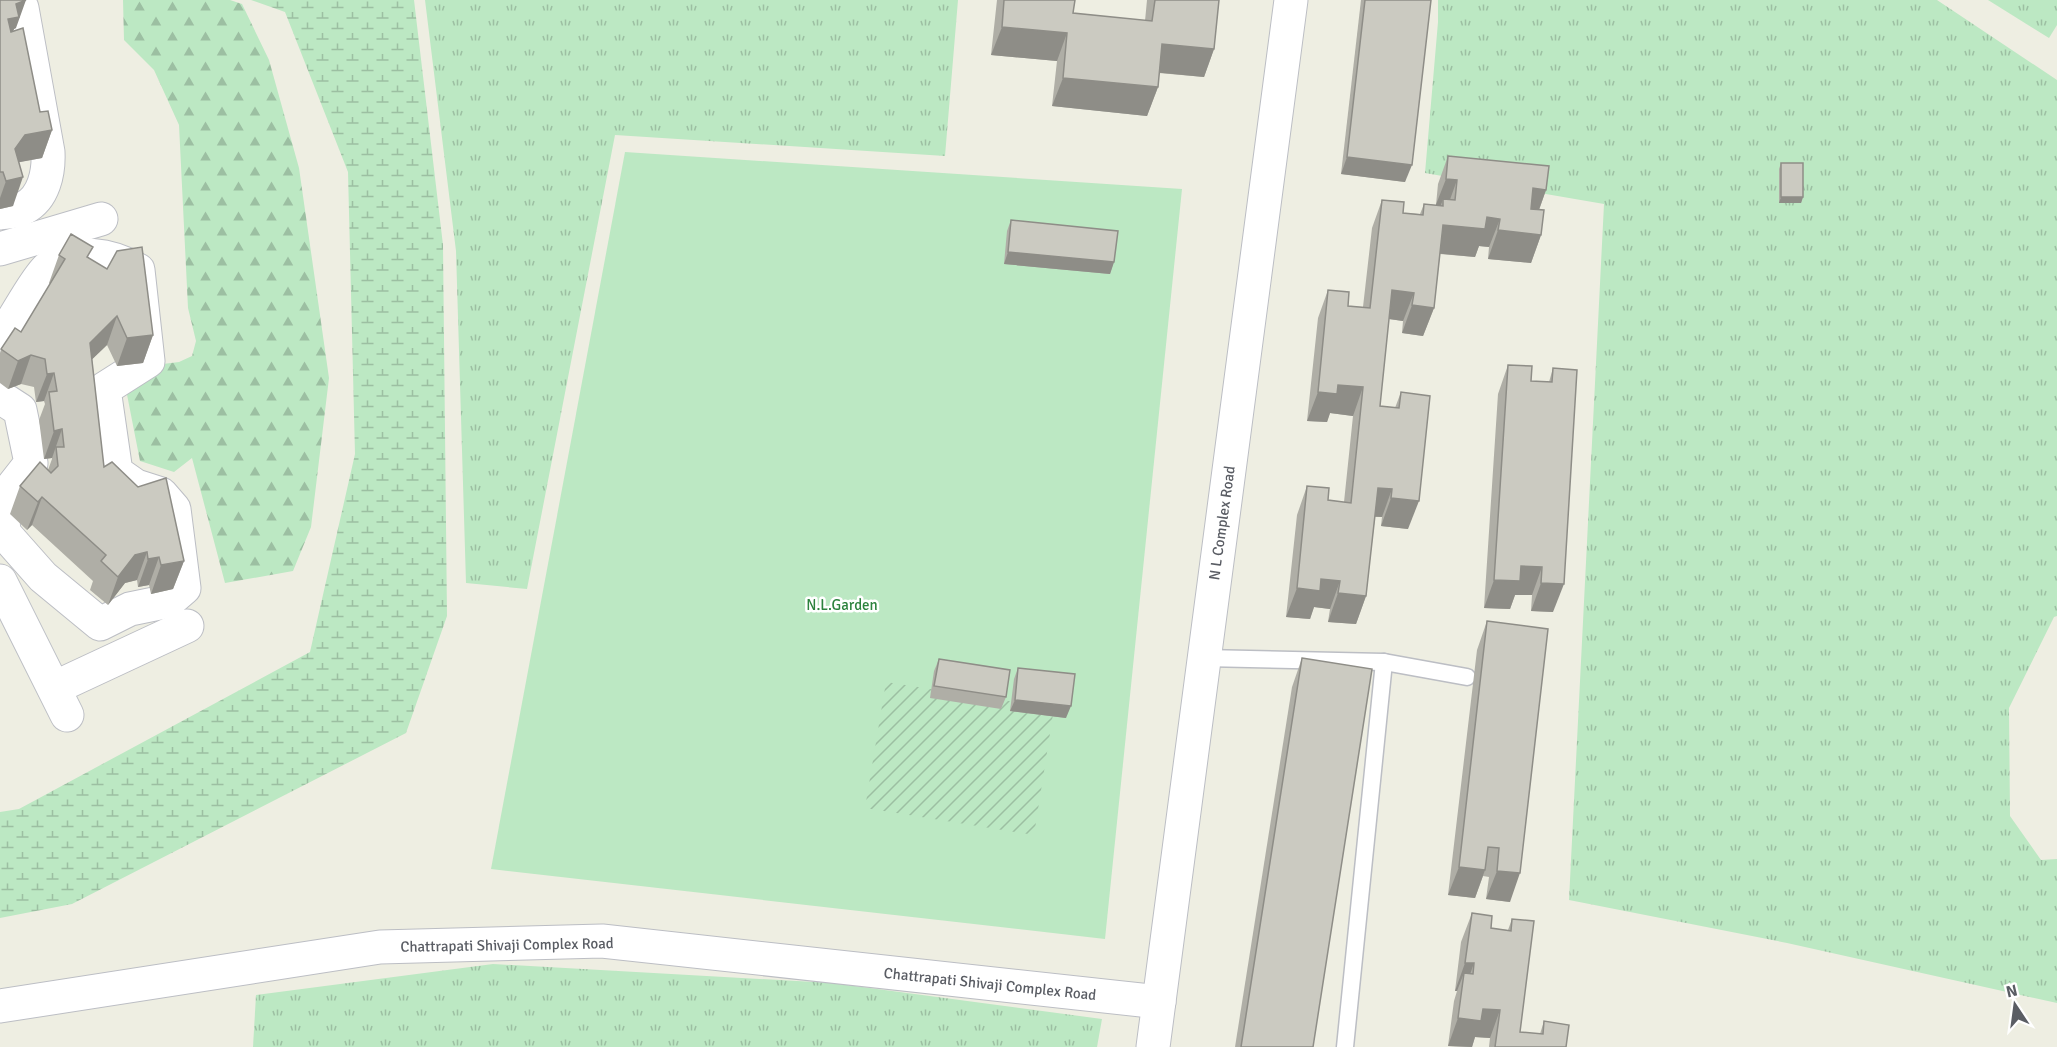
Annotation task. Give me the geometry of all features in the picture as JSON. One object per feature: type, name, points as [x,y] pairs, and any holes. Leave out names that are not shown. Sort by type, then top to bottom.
[{"type":"street","points":[[0,213],[24,209],[38,195],[49,168],[22,8],[13,0]]},
{"type":"street","name":"N L Complex Road","points":[[1153,1047],[1291,0]]},
{"type":"street","points":[[0,249],[101,219]]},
{"type":"street","points":[[0,341],[48,268],[74,255],[126,263],[138,270],[148,361],[104,389],[107,410],[116,472],[136,486],[161,494],[174,509],[184,588],[169,601],[130,609],[100,624],[43,577],[2,533],[2,506],[13,486],[31,463],[11,427],[20,410],[0,397]]},
{"type":"street","points":[[0,581],[61,702],[187,626]]},
{"type":"street","name":"Chattrapati Shivaji Complex Road","points":[[0,1006],[380,947],[602,941],[1159,1002]]},
{"type":"lane","points":[[1204,658],[1384,662],[1467,677]]},
{"type":"lane","points":[[1345,1047],[1384,662]]},
{"type":"green space","points":[[123,0],[230,0],[242,4],[269,60],[299,168],[329,378],[311,527],[293,571],[225,583],[192,458],[174,472],[140,461],[122,369],[179,362],[192,356],[196,341],[188,308],[179,125],[154,70],[124,40]]},
{"type":"green space","points":[[251,0],[414,0],[443,245],[447,616],[406,733],[72,904],[0,918],[0,812],[19,809],[310,652],[355,454],[348,172],[285,12]]},
{"type":"green space","points":[[425,0],[958,0],[945,156],[615,135],[527,589],[466,583],[456,251]]},
{"type":"green space","points":[[1438,0],[1937,0],[2057,80],[2057,616],[2054,617],[2009,708],[2010,816],[2041,860],[2057,859],[2057,1003],[1787,943],[1569,900],[1604,204],[1425,173]]},
{"type":"green space","points":[[1988,0],[2057,0],[2057,25],[2049,38]]},
{"type":"green space","name":"N.L.Garden","points":[[625,152],[1182,189],[1105,939],[491,869]]},
{"type":"green space","points":[[886,682],[1054,708],[1034,835],[865,808]]},
{"type":"green space","points":[[493,964],[832,983],[1102,1019],[1097,1047],[253,1047],[256,995]]},
{"type":"building","points":[[0,0],[26,0],[16,4],[19,17],[8,19],[11,32],[23,28],[40,112],[48,111],[52,130],[25,135],[15,149],[23,177],[6,181],[3,172],[0,172]]},
{"type":"building","points":[[1004,0],[1075,0],[1073,13],[1152,21],[1155,0],[1219,0],[1214,49],[1162,44],[1158,87],[1063,78],[1067,33],[1002,27]]},
{"type":"building","points":[[1365,0],[1431,0],[1412,165],[1347,157]]},
{"type":"building","points":[[1448,156],[1549,166],[1546,190],[1533,188],[1531,209],[1544,210],[1541,235],[1498,230],[1500,219],[1487,217],[1485,229],[1443,225],[1434,308],[1412,305],[1414,293],[1392,290],[1380,406],[1399,408],[1401,392],[1430,396],[1419,501],[1391,498],[1392,489],[1378,488],[1366,596],[1338,593],[1340,581],[1321,579],[1320,591],[1297,588],[1307,486],[1329,488],[1328,500],[1351,503],[1363,387],[1338,385],[1337,394],[1318,392],[1328,290],[1349,292],[1348,306],[1370,308],[1382,200],[1404,202],[1403,213],[1423,215],[1424,204],[1443,206],[1443,199],[1455,200],[1457,180],[1446,179]]},
{"type":"building","points":[[1781,163],[1803,163],[1803,197],[1781,197]]},
{"type":"building","points":[[1011,220],[1118,231],[1114,262],[1008,252]]},
{"type":"building","points":[[71,234],[93,247],[87,257],[107,269],[117,251],[142,247],[153,335],[127,338],[117,316],[90,343],[104,467],[112,462],[138,487],[166,478],[184,561],[161,565],[159,557],[148,559],[147,552],[135,555],[118,577],[101,561],[106,555],[42,497],[38,502],[20,486],[40,462],[51,473],[58,466],[56,447],[64,447],[62,429],[54,431],[49,392],[57,391],[54,373],[47,374],[45,359],[31,355],[18,361],[1,349],[15,328],[21,332],[65,259],[59,255]]},
{"type":"building","points":[[1508,365],[1532,366],[1531,381],[1552,382],[1553,368],[1577,370],[1564,584],[1541,583],[1542,567],[1521,566],[1520,581],[1494,580]]},
{"type":"building","points":[[1487,621],[1548,629],[1520,873],[1497,871],[1499,848],[1488,847],[1485,870],[1459,867]]},
{"type":"building","points":[[1302,658],[1372,669],[1313,1047],[1241,1047]]},
{"type":"building","points":[[939,659],[1010,670],[1006,697],[934,686]]},
{"type":"building","points":[[1018,668],[1075,674],[1071,706],[1015,700]]},
{"type":"building","points":[[1472,913],[1492,916],[1491,928],[1511,931],[1512,919],[1534,921],[1520,1032],[1543,1034],[1544,1021],[1569,1025],[1566,1047],[1495,1047],[1500,1010],[1483,1009],[1481,1021],[1458,1018],[1464,973],[1473,974],[1474,963],[1465,963]]}]
